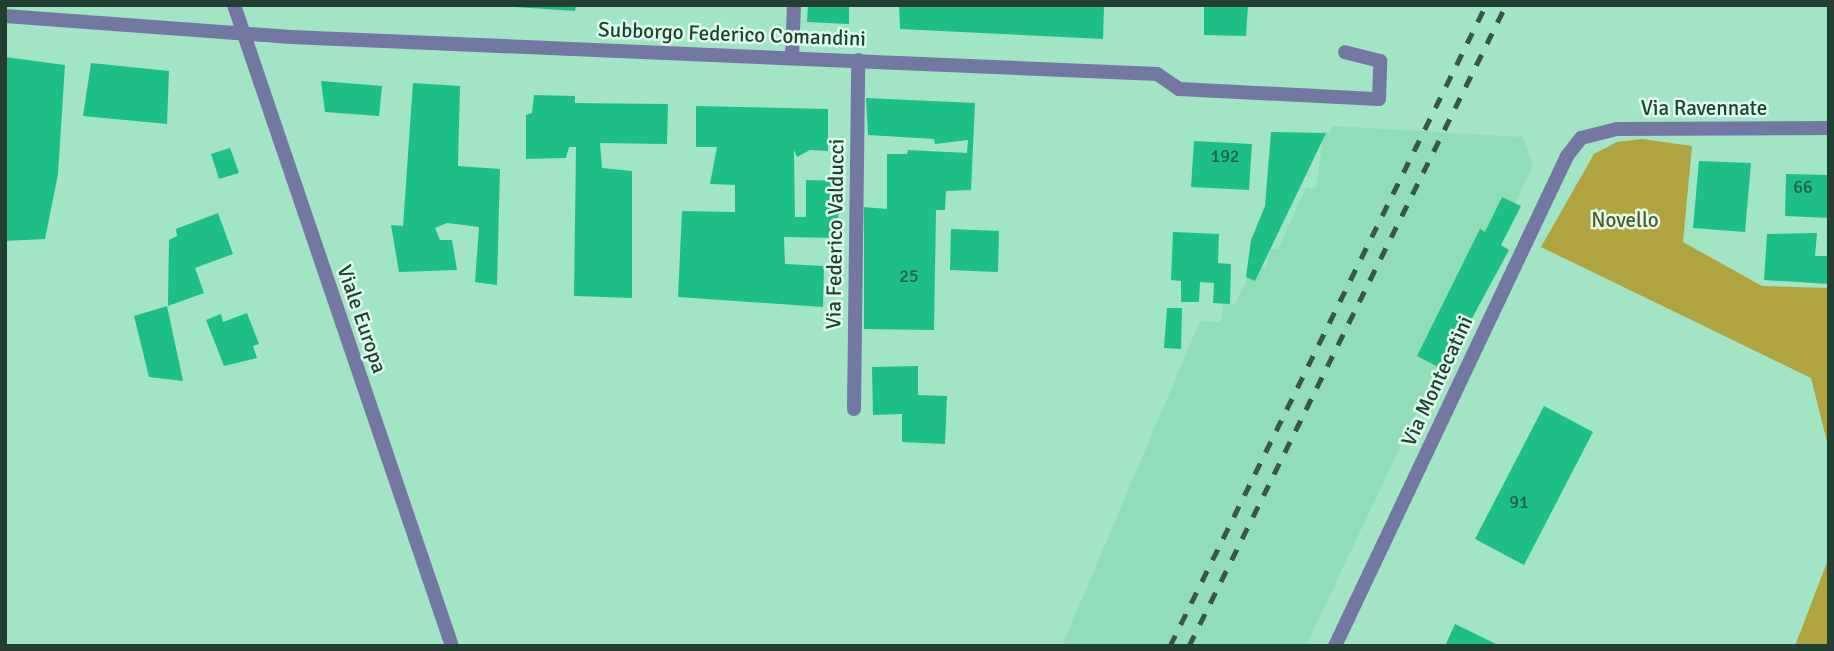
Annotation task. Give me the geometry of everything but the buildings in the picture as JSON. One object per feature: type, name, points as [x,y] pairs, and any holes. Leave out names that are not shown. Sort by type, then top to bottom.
[{"type":"street","name":"Viale Europa","points":[[234,5],[452,646]]},
{"type":"street","points":[[792,57],[794,5]]},
{"type":"street","name":"Subborgo Federico Comandini","points":[[5,16],[242,32],[1157,74],[1178,89],[1379,99],[1380,61],[1345,52]]},
{"type":"street","name":"Via Federico Valducci","points":[[853,410],[859,60]]},
{"type":"street","name":"Via Ravennate","points":[[1581,138],[1617,129],[1829,128]]},
{"type":"street","name":"Via Montecatini","points":[[1335,646],[1567,156],[1581,138]]},
{"type":"shaded area","points":[[1332,126],[1523,137],[1533,166],[1306,646],[1062,646],[1200,321],[1221,322],[1223,303],[1235,304],[1252,269],[1267,268],[1269,249],[1278,249],[1306,188],[1316,189],[1324,132],[1330,133]]},
{"type":"green space","name":"Novello","points":[[1642,139],[1692,146],[1683,242],[1762,286],[1829,288],[1829,450],[1811,378],[1541,247],[1594,154],[1617,142]]},
{"type":"green space","points":[[1829,557],[1829,646],[1795,646]]},
{"type":"railway","points":[[1170,646],[1486,5]]},
{"type":"railway","points":[[1189,646],[1506,5]]}]
